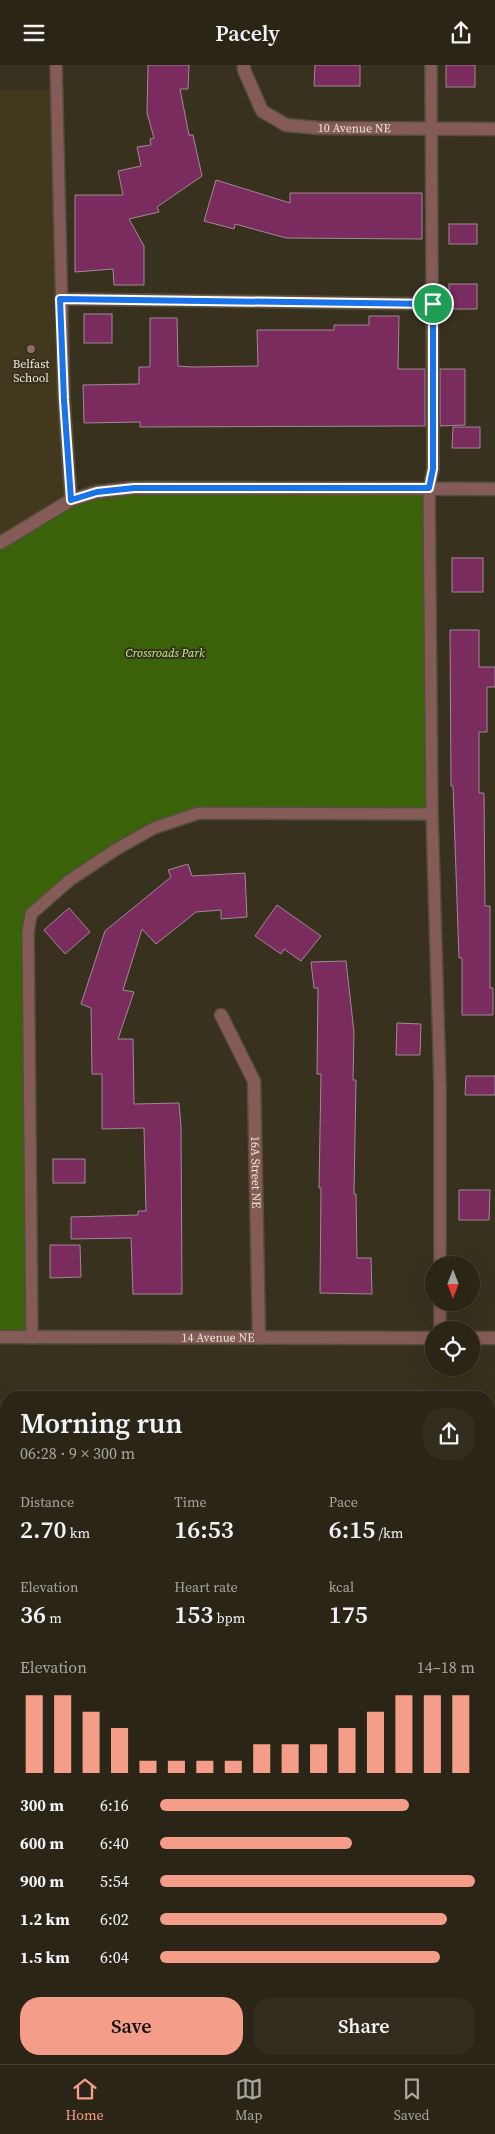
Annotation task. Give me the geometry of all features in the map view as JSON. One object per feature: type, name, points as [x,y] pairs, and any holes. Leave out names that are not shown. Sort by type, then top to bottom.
[{"type":"street","name":"10 Avenue NE","points":[[244,68],[262,111],[286,125],[318,128],[495,129]]},
{"type":"street","points":[[0,543],[71,500],[97,492],[134,488],[495,489]]},
{"type":"street","name":"16A Street NE","points":[[221,1015],[254,1081],[259,1337]]},
{"type":"street","name":"14 Avenue NE","points":[[0,1337],[425,1337]]},
{"type":"street","points":[[480,1338],[495,1338]]},
{"type":"lane","points":[[56,65],[60,299],[64,400],[71,500]]},
{"type":"lane","points":[[431,65],[433,469],[429,488],[432,814],[440,1075],[440,1256]]},
{"type":"lane","points":[[60,299],[433,304]]},
{"type":"lane","points":[[32,1337],[28,931],[31,914],[70,880],[115,850],[154,828],[199,813],[432,814]]},
{"type":"shaded area","name":"Belfast School","points":[[0,90],[57,90],[71,500],[0,543]]},
{"type":"green space","name":"Crossroads Park","points":[[429,488],[432,814],[199,813],[154,828],[31,914],[32,1338],[0,1337],[0,543],[97,492]]},
{"type":"building","points":[[148,65],[189,65],[188,89],[180,89],[189,135],[193,135],[202,176],[157,207],[159,212],[129,219],[144,246],[144,285],[114,285],[113,269],[75,272],[75,195],[123,195],[118,171],[141,166],[137,147],[151,145],[150,139],[154,138],[147,113]]},
{"type":"building","points":[[315,65],[360,65],[360,86],[314,86]]},
{"type":"building","points":[[446,65],[475,65],[475,87],[446,87]]},
{"type":"building","points":[[216,180],[290,203],[290,193],[422,193],[422,239],[286,238],[235,224],[234,229],[204,221]]},
{"type":"building","points":[[449,224],[477,224],[477,244],[449,244]]},
{"type":"building","points":[[449,284],[477,284],[477,309],[449,309]]},
{"type":"building","points":[[84,314],[112,314],[112,343],[84,343]]},
{"type":"building","points":[[369,316],[399,316],[398,369],[425,369],[425,426],[140,427],[140,422],[84,423],[83,385],[139,384],[139,367],[150,367],[150,318],[177,318],[178,366],[192,367],[258,366],[257,330],[334,330],[334,325],[369,325]]},
{"type":"building","points":[[440,369],[465,369],[465,425],[440,426]]},
{"type":"building","points":[[453,427],[480,427],[480,448],[452,448]]},
{"type":"building","points":[[452,558],[483,558],[483,592],[452,592]]},
{"type":"building","points":[[450,630],[479,630],[479,667],[495,667],[495,687],[487,687],[487,732],[479,732],[479,793],[484,793],[485,906],[490,906],[490,988],[493,988],[493,1015],[462,1015],[462,958],[459,958],[453,786],[451,786]]},
{"type":"building","points":[[188,864],[192,876],[245,873],[247,917],[221,919],[221,910],[196,912],[156,944],[142,929],[123,990],[134,992],[118,1039],[133,1039],[134,1104],[179,1103],[181,1126],[182,1294],[133,1294],[131,1238],[71,1239],[71,1217],[138,1215],[138,1211],[146,1211],[144,1128],[102,1129],[102,1074],[92,1074],[91,1008],[81,1004],[105,931],[171,877],[168,870]]},
{"type":"building","points":[[277,905],[321,936],[301,961],[284,949],[281,954],[255,936]]},
{"type":"building","points":[[69,908],[90,932],[65,954],[44,930]]},
{"type":"building","points":[[346,961],[354,1032],[353,1080],[356,1080],[354,1194],[356,1194],[357,1258],[371,1258],[372,1294],[320,1293],[321,1074],[317,1074],[318,988],[314,988],[311,962]]},
{"type":"building","points":[[397,1023],[421,1024],[420,1055],[396,1055]]},
{"type":"building","points":[[466,1076],[495,1076],[495,1095],[465,1095]]},
{"type":"building","points":[[53,1159],[85,1159],[85,1183],[53,1183]]},
{"type":"building","points":[[459,1190],[490,1190],[489,1220],[459,1220]]},
{"type":"building","points":[[50,1245],[80,1245],[81,1277],[50,1278]]},
{"type":"place","name":"Belfast School","points":[[31,349]]},
{"type":"route","points":[[60,299],[433,304],[433,469],[429,488],[134,488],[97,492],[71,500],[64,400],[60,299]]}]
